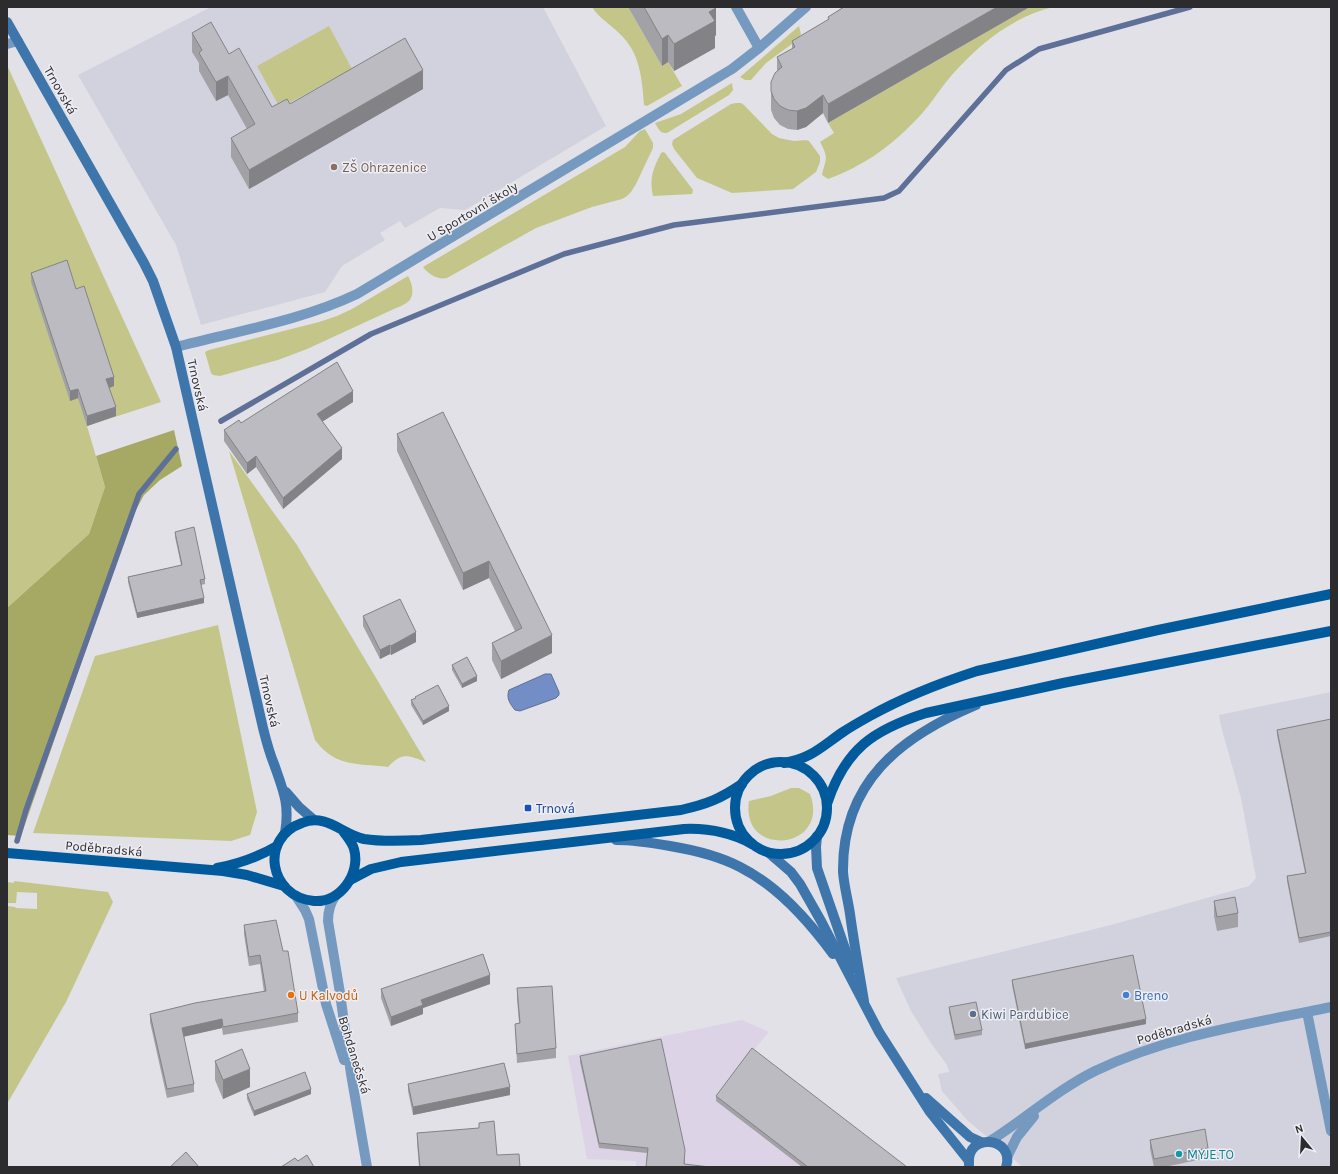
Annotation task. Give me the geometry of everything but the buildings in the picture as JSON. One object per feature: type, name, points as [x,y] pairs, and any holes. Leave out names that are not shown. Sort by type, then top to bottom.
[{"type":"main road","points":[[784,763],[813,754],[843,732],[895,703],[977,671],[1158,630],[1331,594]]},
{"type":"main road","points":[[350,880],[371,869],[401,862],[699,828],[727,833],[769,853],[790,853],[801,850],[810,844],[823,827],[832,787],[848,760],[867,741],[879,732],[893,725],[926,713],[994,697],[1331,631]]},
{"type":"main road","points":[[752,844],[742,831],[736,816],[735,805],[737,794],[742,784],[748,776],[760,768],[774,763],[784,763],[805,769],[820,784],[825,794],[827,804]]},
{"type":"main road","points":[[343,831],[354,849],[355,860],[354,870],[350,880],[344,888],[336,895],[316,901],[305,900],[296,896],[284,886],[278,877],[275,867],[274,857],[277,846],[286,833],[294,826],[303,822],[314,820],[324,821],[343,831],[362,838],[372,840],[402,841],[681,810],[703,805],[718,799],[742,784]]},
{"type":"main road","name":"Poděbradská","points":[[198,869],[214,868],[244,862],[277,846]]},
{"type":"main road","name":"Poděbradská","points":[[7,853],[222,871],[284,886]]},
{"type":"street","points":[[736,7],[759,48]]},
{"type":"street","name":"U Sportovní školy","points":[[176,348],[306,314],[334,305],[357,294],[732,69],[759,48],[806,7]]},
{"type":"street","name":"Trnovská","points":[[7,22],[144,263],[153,282],[176,348],[263,728],[270,754],[286,799],[286,833]]},
{"type":"street","points":[[7,44],[18,41]]},
{"type":"street","points":[[864,1001],[843,874],[849,823],[856,804],[865,787],[875,774],[898,750],[914,737],[950,716],[994,697]]},
{"type":"street","name":"Trnovská","points":[[282,786],[298,807],[314,820]]},
{"type":"street","points":[[817,836],[816,858],[818,873],[864,1001]]},
{"type":"street","points":[[588,840],[650,842],[702,853],[741,867],[782,896],[802,917],[840,964],[864,1001]]},
{"type":"street","points":[[769,853],[792,872],[800,884],[864,1001],[879,1032],[930,1112],[969,1164]]},
{"type":"street","name":"Bohdanečská","points":[[336,895],[330,904],[328,921],[356,1106],[367,1167]]},
{"type":"street","name":"Bohdanečská","points":[[296,896],[309,919],[326,1004],[343,1055],[356,1106]]},
{"type":"street","name":"Poděbradská","points":[[985,1142],[1094,1072],[1154,1047],[1211,1032],[1331,1007]]},
{"type":"street","points":[[1307,1012],[1331,1131]]},
{"type":"street","points":[[916,1088],[970,1136],[1001,1146],[1006,1152],[1008,1163]]},
{"type":"street","name":"Poděbradská","points":[[1008,1163],[1014,1142],[1023,1128],[1040,1108],[1058,1094]]},
{"type":"street","points":[[969,1164],[972,1150],[985,1142]]},
{"type":"shaded area","name":"ZŠ Ohrazenice","points":[[211,7],[543,7],[606,126],[465,210],[440,208],[405,228],[400,221],[380,233],[385,240],[342,266],[325,292],[201,325],[176,245],[78,75]]},
{"type":"shaded area","points":[[1331,692],[1331,1167],[1023,1167],[967,1120],[942,1091],[938,1074],[949,1072],[947,1065],[911,1011],[896,978],[1111,925],[1249,886],[1256,878],[1241,798],[1219,715]]},
{"type":"shaded area","points":[[742,1020],[769,1032],[752,1052],[900,1167],[636,1167],[636,1161],[587,1159],[568,1056]]},
{"type":"green space","points":[[592,7],[628,7],[662,66],[668,62],[682,86],[647,106],[644,105],[641,75],[636,57],[626,40],[601,18]]},
{"type":"green space","points":[[1030,7],[1053,7],[1010,25],[984,43],[951,76],[918,118],[884,149],[852,169],[828,179],[822,175],[826,155],[820,142],[834,133],[828,123]]},
{"type":"green space","points":[[329,26],[352,69],[280,108],[257,66]]},
{"type":"green space","points":[[799,26],[801,34],[796,41],[766,63],[751,80],[745,80],[740,77]]},
{"type":"green space","points":[[7,65],[161,402],[87,426],[105,487],[89,534],[7,608]]},
{"type":"green space","points":[[732,83],[733,90],[729,95],[667,133],[661,132],[658,129],[655,123],[681,114]]},
{"type":"green space","points":[[741,103],[744,105],[772,134],[779,138],[794,141],[809,141],[820,156],[820,162],[816,172],[793,189],[732,193],[697,178],[674,149],[672,144],[673,140],[731,104]]},
{"type":"green space","points":[[645,129],[653,143],[653,148],[636,184],[627,196],[622,199],[592,207],[536,228],[447,278],[434,276],[423,267],[625,147],[640,131]]},
{"type":"green space","points":[[663,152],[693,190],[692,194],[653,196],[651,184],[652,174],[661,153]]},
{"type":"green space","points":[[408,276],[412,285],[412,295],[409,301],[402,305],[307,349],[278,360],[220,376],[213,375],[211,373],[205,352],[209,350],[337,316],[352,309]]},
{"type":"green space","points":[[174,430],[182,466],[160,480],[144,495],[131,519],[21,836],[7,835],[7,608],[89,534],[105,487],[96,456]]},
{"type":"green space","points":[[229,451],[297,545],[426,762],[406,756],[397,759],[388,767],[357,764],[339,760],[323,749],[315,740]]},
{"type":"green space","points":[[218,625],[257,812],[250,835],[231,841],[33,833],[95,656]]},
{"type":"green space","points":[[791,788],[799,788],[810,794],[813,813],[808,827],[798,836],[784,840],[770,839],[758,832],[750,820],[749,801],[771,796]]},
{"type":"green space","points":[[14,881],[108,892],[113,902],[66,1002],[7,1104],[7,906],[37,909],[37,893],[17,892],[16,903],[7,903],[7,882],[14,883]]},
{"type":"water","points":[[545,674],[551,674],[559,695],[556,698],[520,711],[515,710],[509,701],[509,690]]},
{"type":"waterway","points":[[221,421],[371,334],[564,254],[674,225],[884,198],[899,191],[1006,70],[1039,49],[1190,7]]},
{"type":"waterway","points":[[17,841],[26,810],[139,494],[176,449]]},
{"type":"place","name":"ZŠ Ohrazenice","points":[[334,167]]},
{"type":"place","name":"Trnová","points":[[528,808]]},
{"type":"place","name":"U Kalvodů","points":[[291,995]]},
{"type":"place","name":"Breno","points":[[1126,995]]},
{"type":"place","name":"Kiwi Pardubice","points":[[973,1014]]},
{"type":"place","name":"MYJE.TO","points":[[1179,1154]]}]
